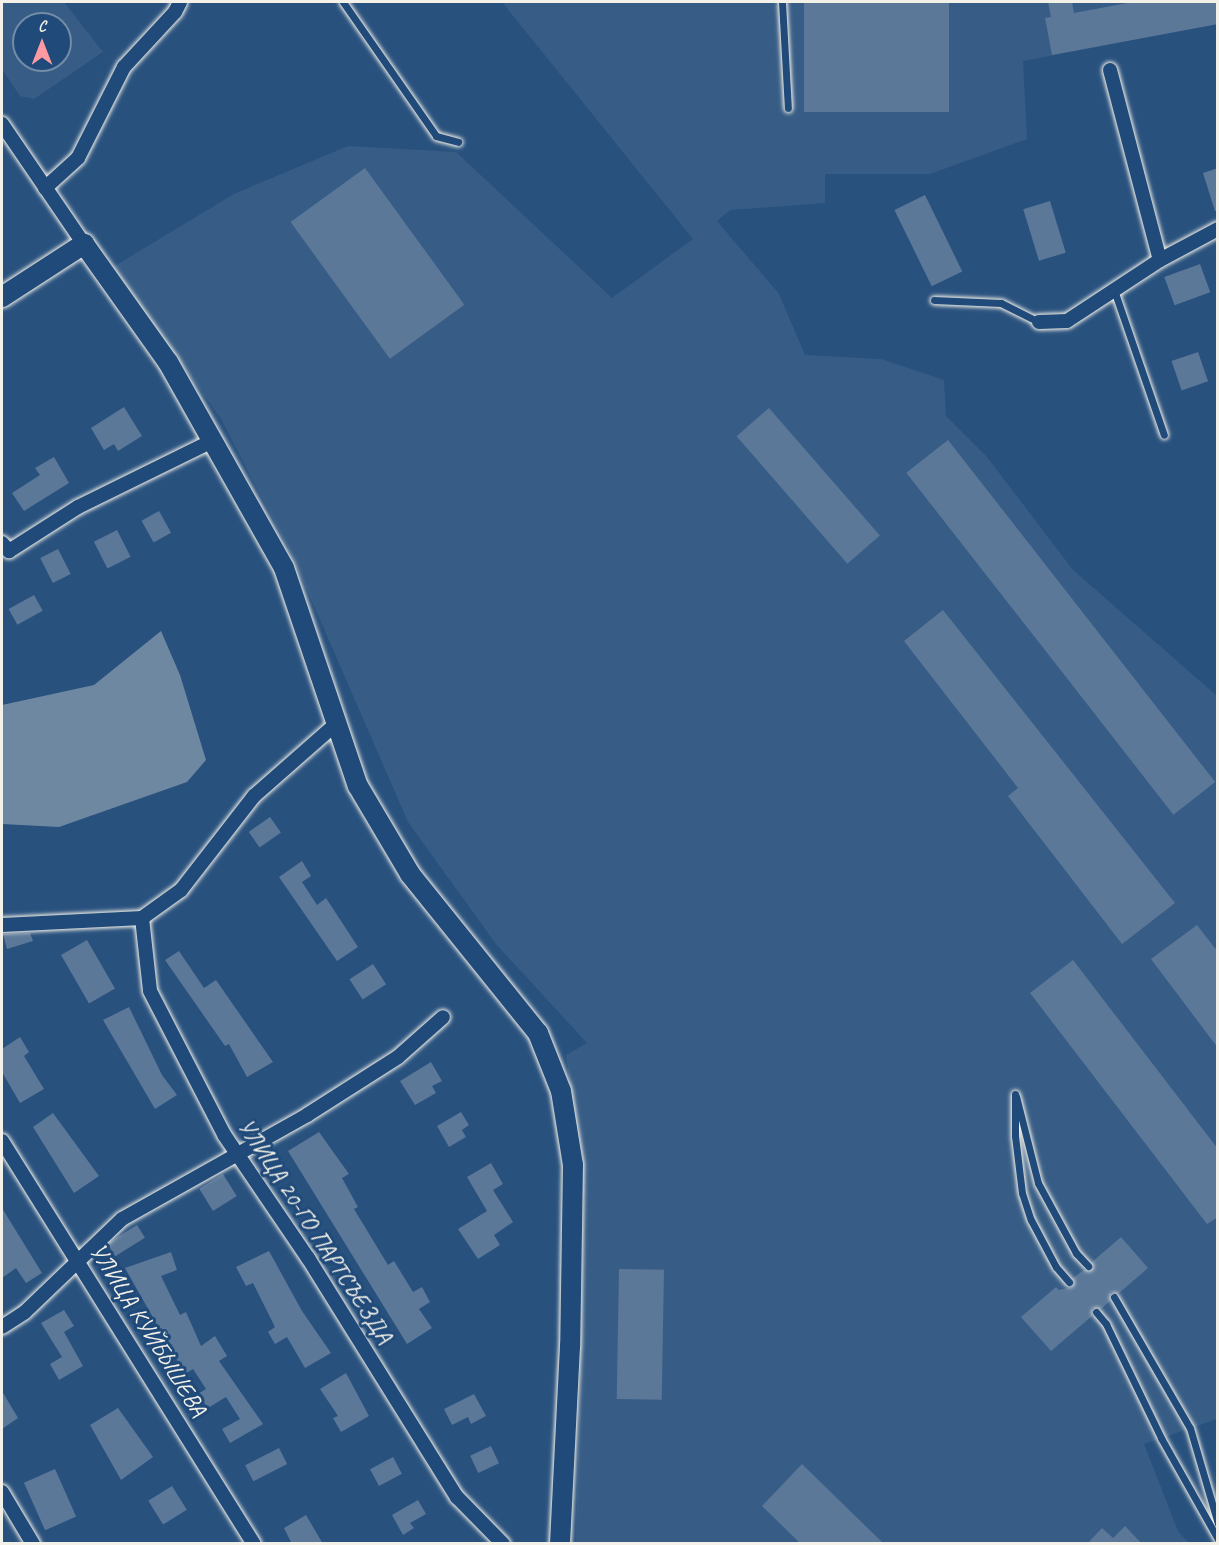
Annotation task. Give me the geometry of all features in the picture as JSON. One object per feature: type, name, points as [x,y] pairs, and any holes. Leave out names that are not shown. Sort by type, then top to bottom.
[{"type":"street","points":[[45,188],[78,158],[124,66],[175,12],[180,2]]},
{"type":"street","points":[[1110,70],[1160,260]]},
{"type":"street","points":[[2,124],[168,362],[214,440],[284,567],[358,786],[410,874],[538,1033],[561,1090],[573,1165],[570,1346],[560,1544]]},
{"type":"street","points":[[1040,322],[1066,321],[1160,260],[1218,229]]},
{"type":"street","points":[[2,297],[84,244]]},
{"type":"street","points":[[2,543],[9,551],[78,507],[214,440]]},
{"type":"street","points":[[2,925],[142,918],[181,890],[254,796],[336,724]]},
{"type":"street","name":"УЛИЦА 20-ГО ПАРТСЪЕЗДА","points":[[142,918],[150,991],[237,1152],[309,1258],[457,1497],[502,1544]]},
{"type":"street","points":[[2,1327],[25,1312],[78,1259],[122,1220],[237,1152],[308,1115],[398,1057],[443,1017]]},
{"type":"street","name":"УЛИЦА КУЙБЫШЕВА","points":[[2,1141],[78,1259],[254,1544]]},
{"type":"street","points":[[2,1492],[33,1544]]},
{"type":"lane","points":[[343,2],[436,136],[458,142]]},
{"type":"lane","points":[[782,2],[788,108]]},
{"type":"lane","points":[[1114,290],[1164,435]]},
{"type":"lane","points":[[934,300],[1001,303],[1040,322]]},
{"type":"lane","points":[[1069,1282],[1056,1267],[1031,1220],[1022,1194],[1015,1136],[1015,1094],[1038,1183],[1076,1254],[1088,1266]]},
{"type":"lane","points":[[1114,1297],[1190,1428],[1218,1524]]},
{"type":"lane","points":[[1096,1312],[1106,1324],[1161,1438],[1218,1539]]},
{"type":"shaded area","points":[[2,2],[64,2],[72,12],[12,12],[12,72],[72,72],[72,12],[103,52],[34,99],[20,96],[2,69]]},
{"type":"shaded area","points":[[502,2],[1217,2],[1217,24],[1023,61],[1027,139],[930,174],[825,174],[825,203],[730,210],[717,221],[779,294],[805,355],[881,359],[944,380],[946,416],[987,457],[1073,570],[1217,696],[1217,1419],[1144,1444],[1178,1531],[1189,1543],[576,1543],[584,1201],[566,1055],[587,1043],[496,944],[408,822],[291,553],[221,419],[113,267],[234,194],[348,146],[456,152],[612,298],[693,239]]},
{"type":"shaded area","points":[[161,631],[180,675],[206,760],[187,782],[59,827],[2,824],[2,705],[94,685]]},
{"type":"building","points":[[804,2],[949,2],[949,112],[804,112]]},
{"type":"building","points":[[1048,2],[1072,2],[1074,13],[1133,2],[1218,2],[1218,24],[1052,55],[1045,18],[1051,17]]},
{"type":"building","points":[[365,168],[464,305],[390,359],[291,222]]},
{"type":"building","points":[[1218,168],[1218,211],[1215,211],[1203,173]]},
{"type":"building","points":[[925,195],[962,271],[932,286],[894,210]]},
{"type":"building","points":[[1050,201],[1066,253],[1039,261],[1023,209]]},
{"type":"building","points":[[1200,264],[1210,292],[1175,305],[1164,277]]},
{"type":"building","points":[[1198,352],[1208,381],[1182,390],[1172,361]]},
{"type":"building","points":[[124,407],[142,436],[118,451],[114,444],[104,450],[91,428]]},
{"type":"building","points":[[769,408],[880,536],[847,564],[737,436]]},
{"type":"building","points":[[948,440],[1215,782],[1173,815],[906,473]]},
{"type":"building","points":[[54,457],[69,483],[24,511],[12,493],[40,475],[35,468]]},
{"type":"building","points":[[159,511],[171,533],[154,543],[142,521]]},
{"type":"building","points":[[117,530],[131,557],[107,569],[94,542]]},
{"type":"building","points":[[58,549],[71,574],[53,583],[40,558]]},
{"type":"building","points":[[34,595],[43,611],[17,625],[9,609]]},
{"type":"building","points":[[943,610],[1175,903],[1122,944],[1008,796],[1018,788],[904,641]]},
{"type":"building","points":[[270,817],[281,833],[260,847],[249,832]]},
{"type":"building","points":[[302,861],[311,876],[302,882],[317,905],[326,898],[358,947],[337,961],[279,877]]},
{"type":"building","points":[[1197,925],[1218,952],[1218,1048],[1151,959]]},
{"type":"building","points":[[30,933],[33,941],[7,949],[3,934]]},
{"type":"building","points":[[87,940],[115,988],[89,1003],[61,955]]},
{"type":"building","points":[[179,951],[204,988],[216,980],[273,1062],[247,1077],[229,1044],[225,1046],[165,960]]},
{"type":"building","points":[[1073,960],[1218,1149],[1218,1217],[1207,1224],[1030,993]]},
{"type":"building","points":[[373,964],[386,984],[363,999],[350,979]]},
{"type":"building","points":[[129,1007],[162,1075],[177,1095],[155,1109],[103,1020]]},
{"type":"building","points":[[20,1037],[29,1052],[24,1056],[44,1089],[20,1103],[2,1072],[2,1049]]},
{"type":"building","points":[[431,1062],[442,1081],[432,1086],[436,1093],[415,1105],[400,1081]]},
{"type":"building","points":[[461,1112],[469,1125],[462,1130],[466,1137],[449,1147],[437,1126]]},
{"type":"building","points":[[53,1113],[99,1176],[74,1193],[33,1127]]},
{"type":"building","points":[[319,1132],[349,1174],[342,1178],[358,1207],[354,1209],[388,1265],[394,1261],[413,1292],[422,1287],[430,1302],[419,1309],[432,1328],[407,1344],[288,1151]]},
{"type":"building","points":[[491,1163],[503,1184],[493,1190],[513,1222],[494,1235],[500,1245],[478,1259],[458,1229],[487,1211],[467,1177]]},
{"type":"building","points":[[223,1174],[237,1196],[213,1211],[199,1189]]},
{"type":"building","points":[[2,1208],[42,1273],[26,1283],[16,1268],[2,1278]]},
{"type":"building","points":[[137,1225],[145,1238],[115,1256],[107,1244]]},
{"type":"building","points":[[1121,1237],[1148,1268],[1118,1294],[1111,1292],[1110,1301],[1101,1309],[1092,1308],[1092,1316],[1051,1351],[1021,1317],[1056,1287],[1059,1290],[1072,1287],[1073,1278],[1084,1270],[1091,1270],[1092,1262]]},
{"type":"building","points":[[269,1251],[302,1311],[331,1353],[305,1368],[287,1337],[275,1344],[268,1332],[275,1327],[253,1283],[246,1286],[236,1267]]},
{"type":"building","points":[[171,1252],[177,1270],[161,1276],[180,1315],[186,1312],[201,1346],[215,1336],[227,1356],[219,1361],[263,1424],[230,1443],[222,1429],[240,1419],[226,1397],[208,1408],[198,1394],[206,1389],[193,1369],[185,1374],[125,1268]]},
{"type":"building","points":[[619,1269],[664,1270],[662,1400],[617,1399]]},
{"type":"building","points":[[64,1310],[74,1326],[64,1332],[83,1366],[59,1380],[50,1364],[62,1357],[41,1323]]},
{"type":"building","points":[[346,1373],[369,1416],[341,1432],[333,1418],[338,1416],[320,1389]]},
{"type":"building","points":[[2,1391],[18,1418],[2,1429]]},
{"type":"building","points":[[474,1394],[486,1416],[471,1424],[468,1417],[452,1425],[444,1409]]},
{"type":"building","points":[[118,1408],[153,1457],[121,1480],[90,1425]]},
{"type":"building","points":[[491,1446],[499,1463],[478,1473],[470,1456]]},
{"type":"building","points":[[279,1448],[287,1464],[253,1481],[245,1465]]},
{"type":"building","points":[[393,1457],[402,1474],[379,1486],[370,1469]]},
{"type":"building","points":[[802,1464],[884,1544],[801,1544],[762,1506]]},
{"type":"building","points":[[55,1469],[76,1517],[45,1530],[24,1483]]},
{"type":"building","points":[[172,1486],[187,1510],[163,1525],[148,1501]]},
{"type":"building","points":[[418,1500],[426,1514],[410,1523],[414,1528],[403,1535],[392,1515]]},
{"type":"building","points":[[306,1515],[323,1544],[292,1544],[284,1528]]},
{"type":"building","points":[[1125,1526],[1142,1544],[1087,1544],[1102,1528],[1113,1538]]}]
